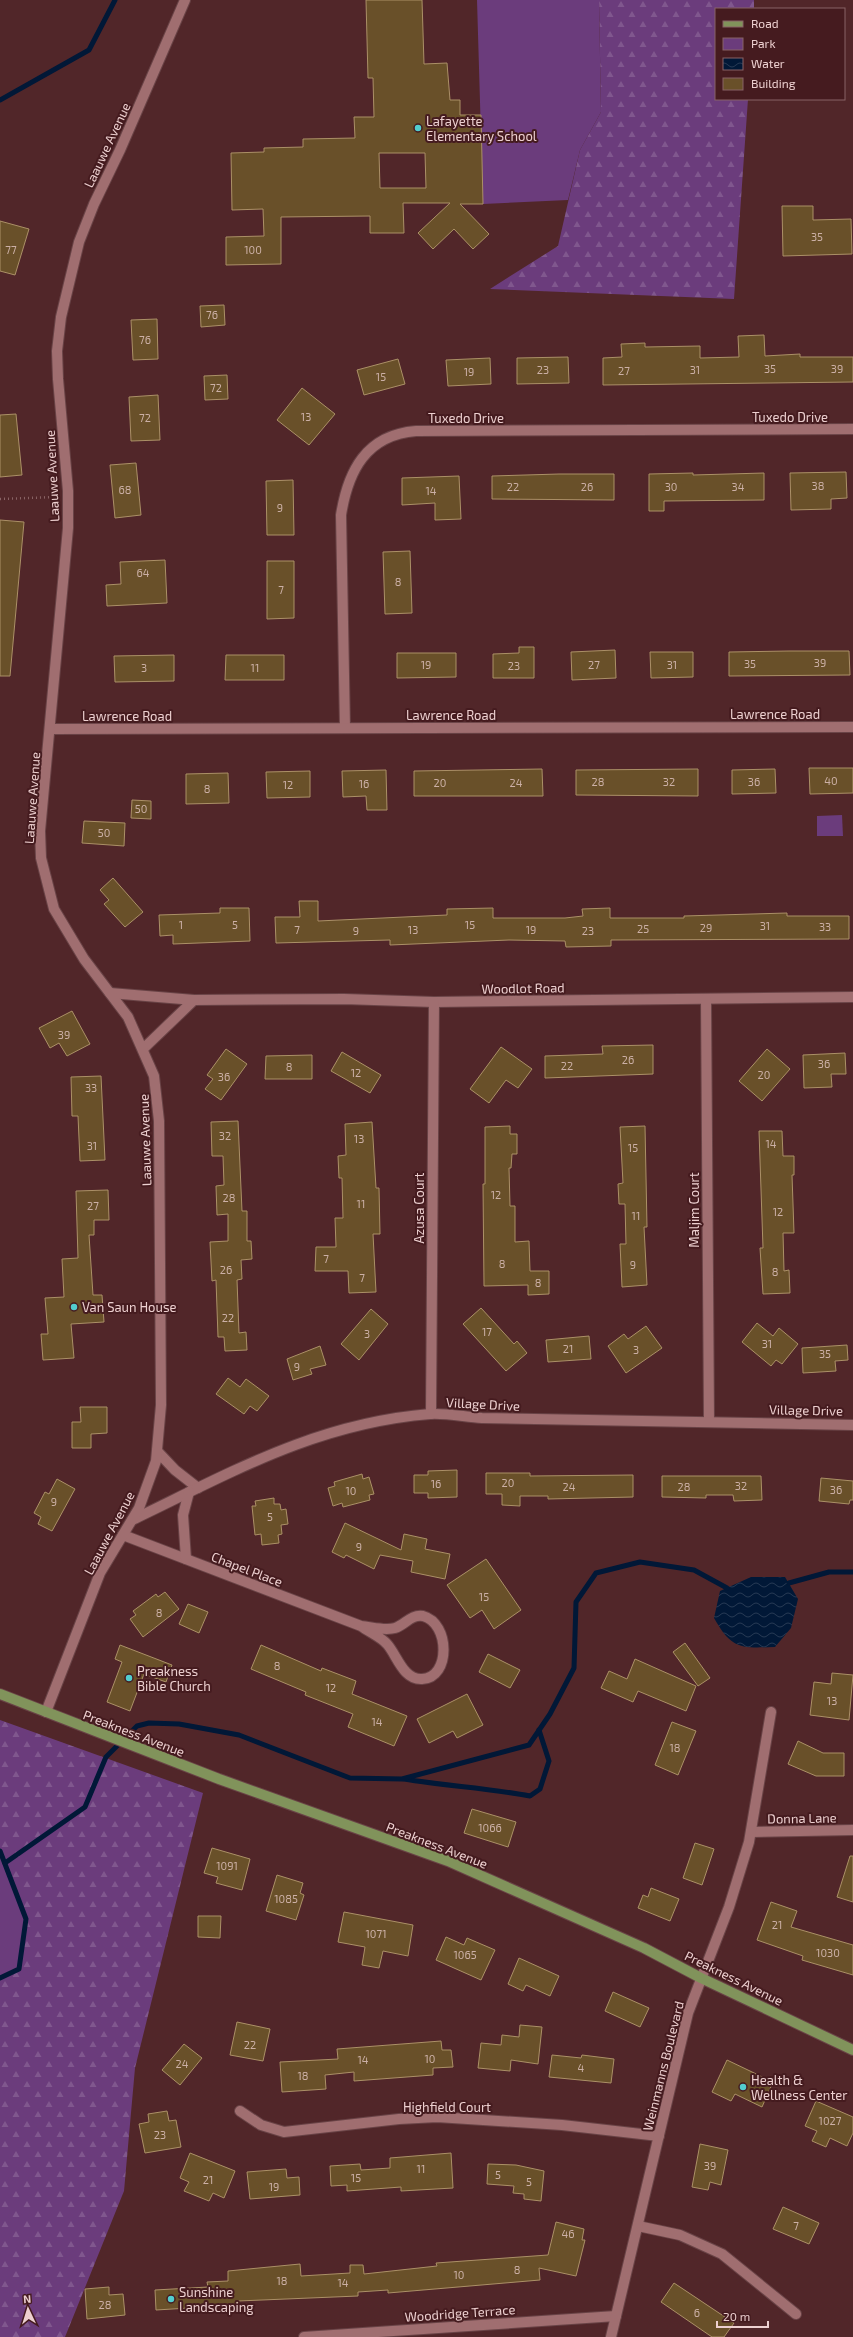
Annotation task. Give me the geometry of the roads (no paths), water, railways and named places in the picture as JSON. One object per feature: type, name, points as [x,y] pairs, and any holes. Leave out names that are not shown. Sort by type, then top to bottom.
[{"type":"main road","name":"Preakness Avenue","points":[[0,1694],[112,1739],[448,1861],[644,1948],[701,1978],[853,2050]]},
{"type":"street","name":"Laauwe Avenue","points":[[46,1712],[100,1573],[132,1520],[149,1482],[157,1451],[161,1405],[159,1122],[154,1076],[128,1017],[67,932],[54,909],[46,882],[40,831],[68,528],[68,491],[57,351],[61,317],[79,242],[94,204],[120,150],[185,0]]},
{"type":"street","name":"Tuxedo Drive","points":[[345,728],[341,515],[345,494],[351,475],[362,458],[384,439],[399,433],[416,432],[853,429]]},
{"type":"street","name":"Lawrence Road","points":[[50,730],[853,726]]},
{"type":"street","name":"Woodlot Road","points":[[110,993],[194,1000],[344,1000],[434,1002],[853,997]]},
{"type":"street","name":"Maljim Court","points":[[706,999],[709,1421]]},
{"type":"street","points":[[142,1049],[194,1000]]},
{"type":"street","name":"Azusa Court","points":[[431,1414],[434,1002]]},
{"type":"street","name":"Village Drive","points":[[132,1520],[269,1454],[310,1438],[353,1425],[396,1417],[431,1414],[482,1418],[660,1423],[709,1421],[853,1425]]},
{"type":"street","points":[[157,1451],[194,1490],[183,1515],[186,1559]]},
{"type":"street","name":"Chapel Place","points":[[123,1535],[362,1626],[387,1629],[396,1628],[412,1617],[422,1616],[431,1620],[438,1628],[443,1638],[444,1651],[442,1662],[431,1676],[422,1680],[413,1678],[404,1671],[386,1643],[362,1626]]},
{"type":"street","name":"Weinmanns Boulevard","points":[[611,2337],[688,2013],[729,1907],[751,1832],[771,1712]]},
{"type":"street","name":"Donna Lane","points":[[751,1832],[853,1830]]},
{"type":"street","name":"Highfield Court","points":[[240,2111],[261,2125],[284,2132],[399,2119],[437,2117],[555,2125],[659,2136]]},
{"type":"street","points":[[638,2226],[680,2235],[722,2254],[796,2314]]},
{"type":"street","name":"Woodridge Terrace","points":[[304,2337],[616,2316]]},
{"type":"water","points":[[751,1577],[785,1577],[798,1599],[791,1628],[775,1647],[746,1647],[738,1645],[726,1636],[714,1618],[720,1591]]},
{"type":"waterway","points":[[0,100],[89,50],[115,0]]},
{"type":"waterway","points":[[5,1863],[85,1807],[106,1757],[137,1726],[149,1723],[179,1724],[239,1735],[350,1778],[402,1779],[529,1745],[550,1714],[574,1668],[576,1602],[596,1573],[640,1562],[694,1570],[727,1588]]},
{"type":"waterway","points":[[789,1583],[829,1572],[853,1572]]},
{"type":"waterway","points":[[404,1779],[530,1796],[540,1789],[549,1761],[539,1730]]},
{"type":"waterway","points":[[0,1851],[26,1919],[19,1969],[0,1978]]},
{"type":"place","name":"Lafayette Elementary School","points":[[418,128]]},
{"type":"place","name":"Van Saun House","points":[[74,1307]]},
{"type":"place","name":"Preakness Bible Church","points":[[129,1678]]},
{"type":"place","name":"Health & Wellness Center","points":[[743,2087]]},
{"type":"place","name":"Sunshine Landscaping","points":[[171,2299]]}]
